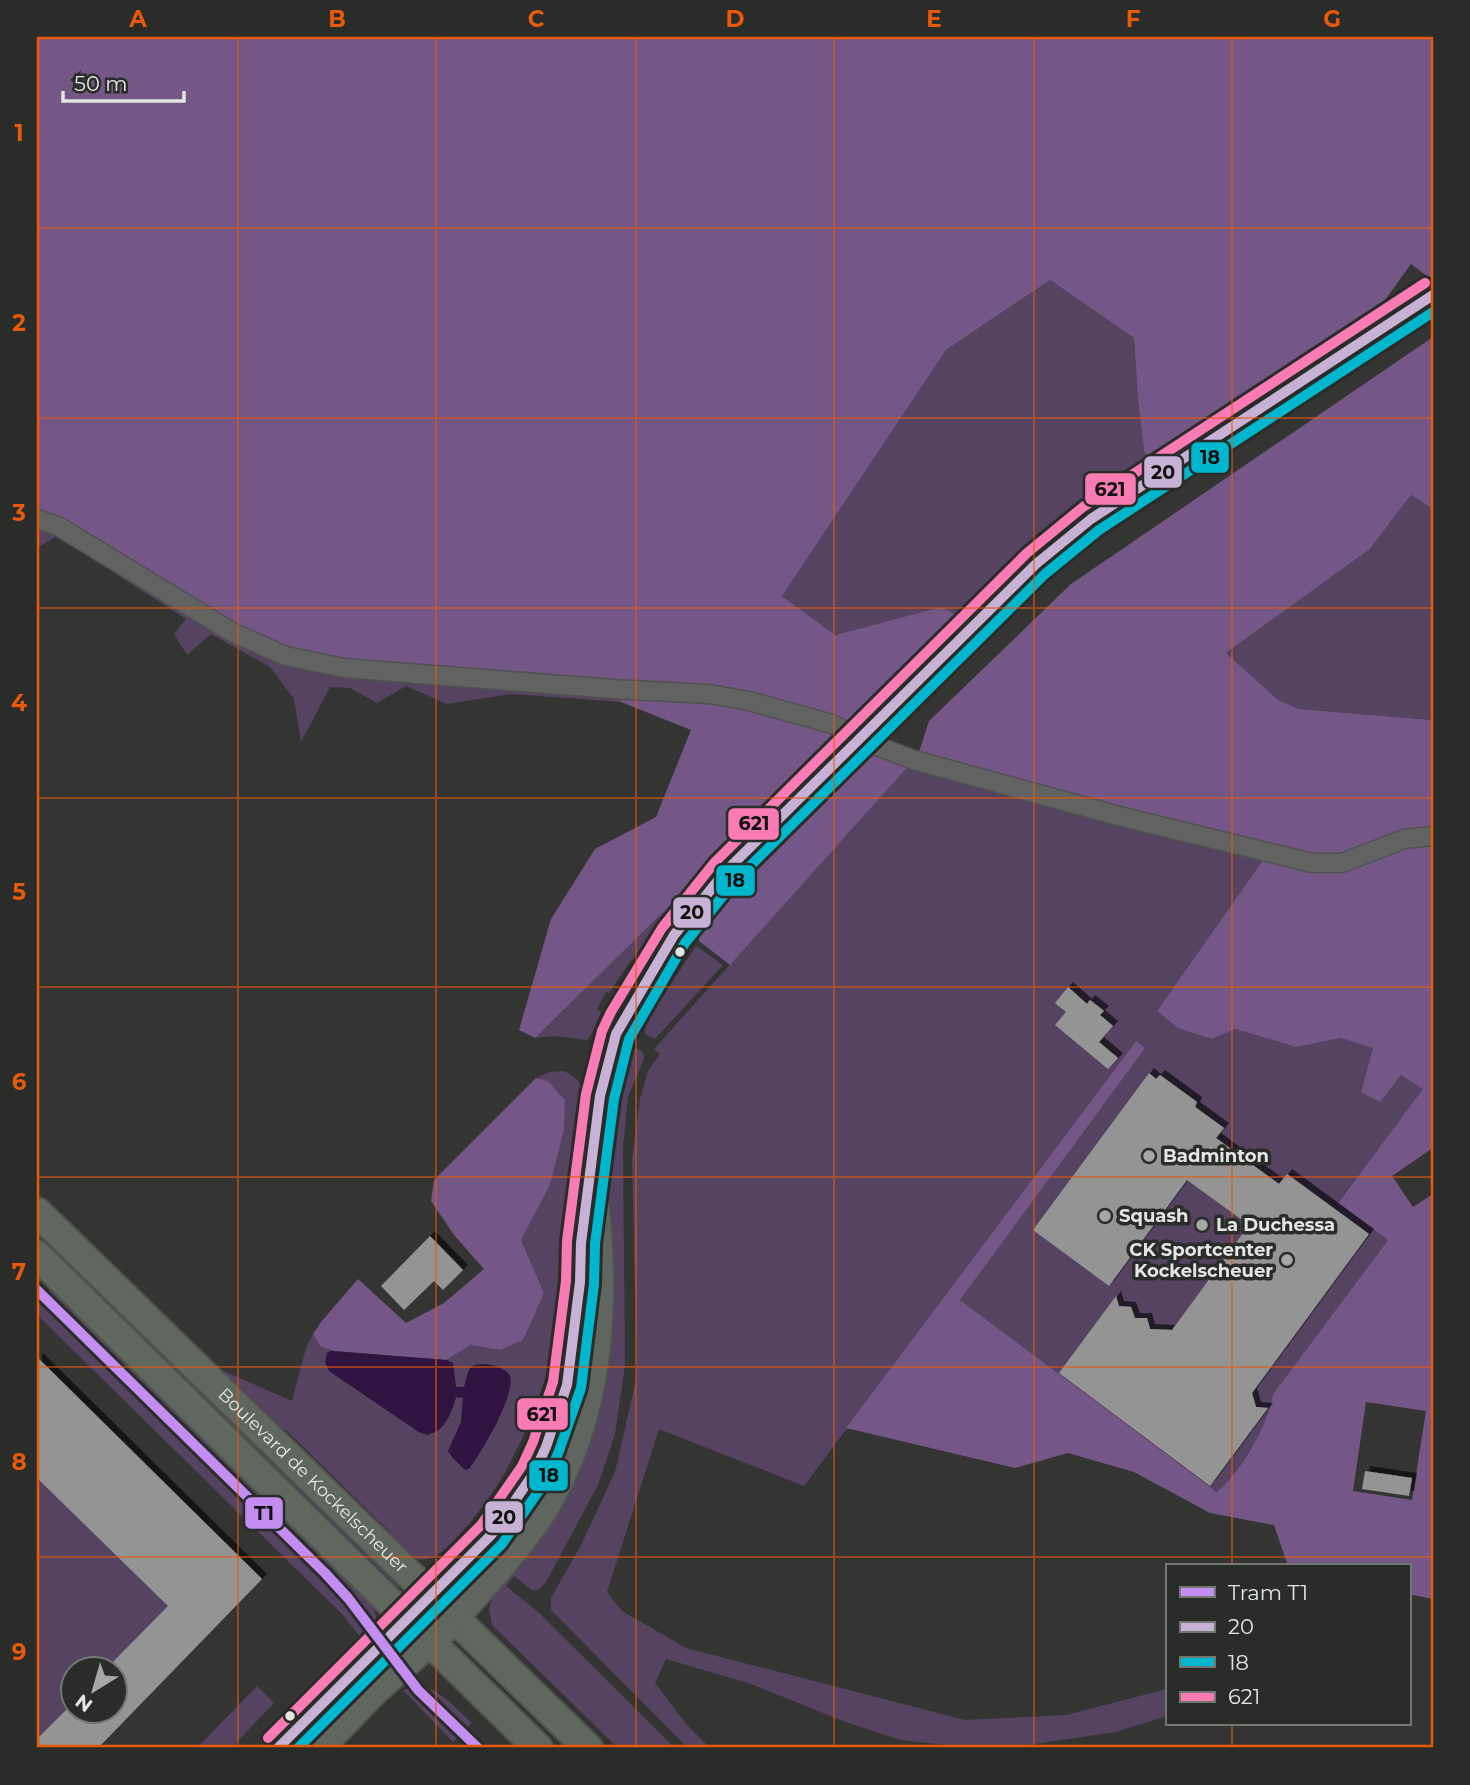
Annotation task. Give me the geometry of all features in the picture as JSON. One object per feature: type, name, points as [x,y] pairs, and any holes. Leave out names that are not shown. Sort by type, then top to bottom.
[{"type":"main road","points":[[278,1748],[492,1534],[534,1473],[546,1447],[567,1385],[576,1325],[581,1242],[600,1096],[616,1034],[674,935],[725,872],[1036,564],[1091,519],[1433,295]]},
{"type":"main road","points":[[319,1748],[374,1691],[455,1618],[502,1566],[542,1513],[575,1447],[589,1404],[597,1361],[600,1244],[592,1165]]},
{"type":"main road","name":"Boulevard de Kockelscheuer","points":[[37,1212],[588,1748]]},
{"type":"main road","name":"Boulevard de Kockelscheuer","points":[[37,1255],[538,1748]]},
{"type":"street","points":[[37,519],[58,526],[232,632],[286,656],[357,669],[709,694],[748,701],[832,724],[861,740],[914,760],[1106,813],[1312,863],[1342,863],[1404,839],[1433,836]]},
{"type":"shaded area","points":[[37,37],[1433,37],[1433,277],[1431,279],[1411,264],[1372,318],[1146,466],[1134,338],[1050,280],[946,350],[782,596],[835,635],[941,607],[963,618],[535,1038],[519,1030],[551,919],[595,849],[656,817],[691,730],[621,702],[612,689],[286,656],[37,519]]},
{"type":"shaded area","points":[[1050,280],[1134,338],[1146,466],[1077,512],[1026,556],[963,618],[941,607],[835,635],[782,596],[946,350]]},
{"type":"shaded area","points":[[1433,337],[1433,509],[1411,495],[1370,549],[1226,653],[1278,700],[1299,709],[1433,720],[1433,1148],[1392,1176],[1413,1207],[1433,1194],[1433,1599],[1410,1596],[1410,1564],[1287,1564],[1274,1525],[1210,1513],[1134,1472],[1068,1453],[1015,1468],[846,1428],[1136,1041],[1145,1048],[960,1300],[1217,1492],[1252,1447],[1266,1420],[1273,1394],[1388,1240],[1338,1203],[1423,1089],[1401,1075],[1380,1102],[1361,1092],[1373,1048],[1341,1038],[1296,1047],[1235,1029],[1212,1039],[1178,1028],[1157,1011],[1268,853],[914,760],[730,965],[699,941],[697,928],[703,915],[732,880],[856,761],[875,755],[919,752],[929,721],[1071,584]],"holes":[[[1366,1402],[1426,1411],[1412,1500],[1353,1491]]]},
{"type":"shaded area","points":[[1411,495],[1433,509],[1433,720],[1299,709],[1278,701],[1226,653],[1370,549]]},
{"type":"shaded area","points":[[37,519],[613,689],[621,702],[511,694],[447,704],[406,686],[377,703],[350,688],[330,687],[301,742],[294,699],[270,667],[211,634],[187,655],[174,634],[186,619],[57,536],[37,548]]},
{"type":"shaded area","points":[[914,760],[1269,852],[1157,1011],[1212,1039],[1235,1029],[1296,1047],[1341,1038],[1374,1048],[1361,1092],[1401,1074],[1424,1089],[1338,1202],[1388,1240],[1273,1394],[1266,1420],[1252,1447],[1218,1492],[960,1300],[1144,1048],[1136,1041],[804,1486],[659,1429],[607,1592],[622,1611],[686,1648],[965,1720],[1066,1715],[1166,1689],[1166,1716],[1116,1732],[1015,1747],[972,1748],[901,1740],[848,1723],[748,1683],[666,1659],[655,1683],[687,1725],[710,1748],[688,1748],[551,1610],[551,1598],[581,1545],[615,1472],[637,1376],[632,1159],[640,1098],[648,1071],[660,1054],[654,1049]]},
{"type":"shaded area","points":[[687,889],[658,932],[629,963],[609,993],[606,992],[597,1009],[601,1012],[587,1040],[554,1036],[535,1038]]},
{"type":"shaded area","points":[[696,946],[723,965],[655,1039],[645,1034],[646,1022]]},
{"type":"shaded area","points":[[631,1045],[643,1052],[644,1059],[628,1097],[623,1148],[625,1365],[615,1434],[598,1485],[546,1582],[538,1590],[532,1590],[514,1576],[506,1586],[538,1612],[675,1748],[618,1748],[492,1625],[489,1608],[496,1589],[538,1536],[603,1318],[611,1130],[616,1098]]},
{"type":"shaded area","points":[[563,1071],[576,1078],[583,1091],[576,1146],[572,1272],[561,1332],[526,1429],[491,1494],[459,1535],[442,1551],[430,1558],[411,1558],[384,1539],[390,1532],[287,1431],[261,1417],[208,1364],[292,1401],[306,1348],[313,1334],[321,1347],[335,1351],[330,1351],[329,1371],[428,1436],[453,1408],[456,1397],[463,1398],[461,1422],[449,1451],[465,1469],[469,1469],[499,1419],[464,1387],[456,1387],[453,1363],[446,1360],[471,1345],[500,1350],[544,1293],[521,1240],[550,1185],[564,1130],[565,1100],[548,1081],[536,1078],[549,1072]]},
{"type":"shaded area","points":[[536,1078],[548,1081],[565,1100],[564,1130],[550,1185],[521,1240],[544,1293],[523,1340],[500,1350],[471,1345],[446,1360],[335,1351],[321,1347],[313,1334],[358,1279],[406,1323],[444,1303],[484,1269],[454,1235],[431,1201],[434,1180]]},
{"type":"shaded area","points":[[76,1262],[401,1585],[398,1587],[208,1401],[175,1377],[66,1273]]},
{"type":"shaded area","points":[[56,1283],[368,1600],[375,1612],[376,1628],[366,1644],[342,1614],[37,1315],[37,1284],[46,1293]]},
{"type":"shaded area","points":[[330,1351],[446,1360],[453,1363],[456,1387],[464,1387],[471,1367],[480,1364],[492,1365],[508,1372],[508,1396],[489,1438],[469,1469],[465,1470],[448,1451],[461,1422],[463,1398],[456,1397],[448,1418],[439,1430],[427,1434],[419,1432],[329,1371],[325,1363]]},
{"type":"shaded area","points":[[37,1357],[262,1579],[130,1715],[130,1656],[60,1656],[60,1726],[119,1726],[98,1748],[37,1748]]},
{"type":"shaded area","points":[[257,1686],[274,1703],[231,1748],[197,1748]]},
{"type":"shaded area","points":[[415,1686],[439,1694],[472,1723],[453,1742],[403,1690]]},
{"type":"building","points":[[1068,987],[1087,1004],[1090,1000],[1104,1011],[1100,1015],[1113,1026],[1099,1042],[1118,1058],[1108,1069],[1055,1025],[1066,1012],[1055,1003]]},
{"type":"building","name":"CK Sportcenter Kockelscheuer","points":[[1149,1073],[1156,1079],[1160,1075],[1197,1102],[1195,1107],[1224,1128],[1216,1138],[1279,1184],[1287,1174],[1369,1234],[1252,1393],[1256,1407],[1268,1408],[1210,1486],[1059,1373],[1116,1296],[1119,1306],[1131,1307],[1135,1318],[1147,1318],[1150,1329],[1172,1330],[1249,1225],[1187,1180],[1109,1286],[1033,1230]]},
{"type":"building","points":[[430,1236],[463,1270],[443,1290],[434,1281],[404,1310],[381,1286]]},
{"type":"building","points":[[37,1357],[262,1579],[130,1715],[130,1656],[119,1656],[168,1606],[37,1478]]},
{"type":"building","points":[[1365,1471],[1412,1478],[1409,1496],[1362,1489]]},
{"type":"building","points":[[60,1716],[60,1726],[119,1726],[98,1748],[37,1748],[37,1739]]},
{"type":"tram line","name":"T1","points":[[37,1290],[325,1573],[348,1598],[418,1690],[478,1748]]},
{"type":"transit line","name":"621","points":[[268,1738],[481,1525],[522,1466],[553,1382],[566,1281],[567,1241],[586,1094],[602,1031],[662,928],[715,862],[1027,553],[1083,507],[1425,283]]},
{"type":"transit line","name":"20","points":[[278,1748],[492,1534],[534,1473],[546,1447],[567,1385],[580,1282],[581,1243],[600,1096],[616,1034],[674,935],[725,872],[1036,564],[1091,519],[1433,295]]},
{"type":"transit line","name":"18","points":[[298,1748],[502,1544],[547,1479],[581,1388],[594,1284],[595,1244],[614,1099],[629,1039],[685,943],[735,881],[1045,574],[1099,530],[1433,312]]},
{"type":"place","name":"Badminton","points":[[1149,1156]]},
{"type":"place","name":"Squash","points":[[1105,1216]]},
{"type":"place","name":"La Duchessa","points":[[1202,1225]]},
{"type":"place","name":"CK Sportcenter Kockelscheuer","points":[[1287,1260]]}]
